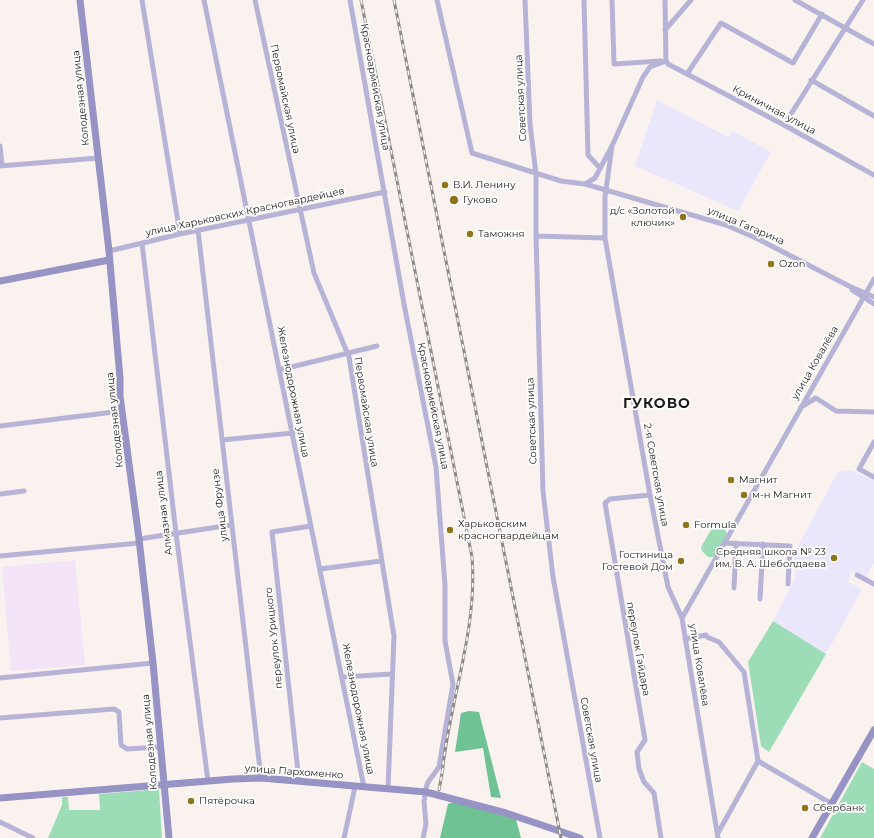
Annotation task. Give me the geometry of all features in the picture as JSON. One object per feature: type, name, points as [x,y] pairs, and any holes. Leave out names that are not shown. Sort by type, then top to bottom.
[{"type":"main road","name":"Колодезная улица","points":[[80,0],[109,251],[122,411],[153,663],[169,838]]},
{"type":"main road","points":[[0,281],[109,260]]},
{"type":"main road","points":[[812,838],[874,730]]},
{"type":"main road","name":"улица Пархоменко","points":[[0,798],[164,784],[261,778],[426,792],[506,813],[580,838]]},
{"type":"street","points":[[142,0],[180,234]]},
{"type":"street","name":"Железнодорожная улица","points":[[204,0],[364,787]]},
{"type":"street","name":"Первомайская улица","points":[[255,0],[314,273],[347,353],[394,636],[388,789]]},
{"type":"street","name":"Красноармейская улица","points":[[350,0],[436,467],[445,585],[445,641],[453,684],[440,767],[428,782],[424,802],[426,824],[423,838]]},
{"type":"street","name":"улица Гагарина","points":[[437,0],[472,153],[536,174],[561,181],[585,184],[726,225],[790,254],[849,286],[874,297]]},
{"type":"street","name":"Советская улица","points":[[525,0],[530,124],[536,174],[536,236],[544,499],[553,577],[600,838]]},
{"type":"street","points":[[584,0],[588,155],[600,168]]},
{"type":"street","points":[[612,0],[614,64],[666,61]]},
{"type":"street","points":[[665,0],[666,61]]},
{"type":"street","points":[[666,30],[691,0]]},
{"type":"street","points":[[795,0],[874,44]]},
{"type":"street","points":[[784,125],[811,80],[847,28],[863,0]]},
{"type":"street","points":[[687,74],[721,23],[793,63],[822,14]]},
{"type":"street","points":[[585,184],[595,178],[612,146],[643,77],[650,67],[666,61]]},
{"type":"street","name":"Криничная улица","points":[[666,61],[668,64],[784,125],[874,175]]},
{"type":"street","points":[[811,80],[874,116]]},
{"type":"street","points":[[0,146],[1,166],[98,158]]},
{"type":"street","name":"2-я Советская улица","points":[[612,146],[606,191],[605,238],[650,495],[668,586],[682,618]]},
{"type":"street","name":"улица Харьковских Красногвардейцев","points":[[109,251],[198,230],[385,192]]},
{"type":"street","name":"улица Фрунзе","points":[[198,230],[261,778]]},
{"type":"street","points":[[536,236],[605,238]]},
{"type":"street","name":"Алмазная улица","points":[[142,243],[176,534],[208,781]]},
{"type":"street","name":"улица Ковалёва","points":[[718,836],[682,618],[874,279]]},
{"type":"street","name":"улица Гагарина","points":[[849,286],[863,298],[874,304]]},
{"type":"street","points":[[279,370],[377,346]]},
{"type":"street","points":[[800,408],[816,398],[836,411],[874,412]]},
{"type":"street","points":[[0,426],[122,411]]},
{"type":"street","points":[[222,440],[293,433]]},
{"type":"street","points":[[874,442],[859,469],[874,477]]},
{"type":"street","points":[[0,494],[24,491]]},
{"type":"street","name":"переулок Гайдара","points":[[650,495],[610,500],[605,503],[605,507],[645,740],[638,752],[639,769],[644,782],[654,794],[661,838]]},
{"type":"street","points":[[0,556],[139,541],[231,525]]},
{"type":"street","name":"переулок Урицкого","points":[[299,781],[272,532],[311,526]]},
{"type":"street","points":[[724,543],[790,546],[788,584]]},
{"type":"street","points":[[734,588],[736,543]]},
{"type":"street","points":[[760,599],[763,544]]},
{"type":"street","points":[[320,569],[381,561]]},
{"type":"street","points":[[857,575],[874,584]]},
{"type":"street","points":[[685,639],[706,635],[707,637],[719,642],[744,672],[758,761],[718,836]]},
{"type":"street","points":[[0,678],[153,663]]},
{"type":"street","points":[[342,678],[392,674]]},
{"type":"street","points":[[0,718],[114,709],[119,712],[121,745],[127,749],[160,746]]},
{"type":"street","points":[[758,761],[832,804]]},
{"type":"street","points":[[344,838],[354,787]]},
{"type":"street","points":[[0,822],[33,838]]},
{"type":"shaded area","points":[[657,100],[728,137],[732,131],[771,152],[738,211],[635,166]]},
{"type":"shaded area","name":"Средняя школа № 23 им. В. А. Шеболдаева","points":[[851,470],[868,478],[874,471],[874,563],[866,577],[852,571],[848,581],[862,590],[826,654],[773,621],[795,577],[794,553],[838,472]]},
{"type":"shaded area","points":[[75,560],[85,665],[11,671],[2,567]]},
{"type":"green space","points":[[720,526],[724,527],[727,534],[714,557],[708,557],[702,551],[701,547],[712,528]]},
{"type":"green space","points":[[773,621],[826,654],[769,752],[761,746],[748,662]]},
{"type":"green space","points":[[469,711],[479,712],[501,798],[491,797],[483,748],[455,752],[461,713]]},
{"type":"green space","points":[[862,762],[874,769],[874,838],[820,838]]},
{"type":"green space","points":[[159,789],[162,838],[48,838],[62,805],[62,797],[68,797],[69,810],[100,810],[99,794]]},
{"type":"green space","points":[[455,801],[516,819],[521,838],[440,838],[448,804]]},
{"type":"railway","points":[[361,0],[472,557],[473,584],[471,612],[462,666],[450,720],[442,774]]},
{"type":"railway","points":[[394,0],[561,838]]},
{"type":"railway","points":[[439,790],[443,768]]},
{"type":"place","name":"В.И. Ленину","points":[[445,185]]},
{"type":"place","name":"Гуково","points":[[454,200]]},
{"type":"place","name":"д/с «Золотой ключик»","points":[[683,217]]},
{"type":"place","name":"Таможня","points":[[470,234]]},
{"type":"place","name":"Ozon","points":[[771,264]]},
{"type":"place","name":"Магнит","points":[[731,480]]},
{"type":"place","name":"м-н Магнит","points":[[744,495]]},
{"type":"place","name":"Formula","points":[[686,525]]},
{"type":"place","name":"Харьковским красногвардейцам","points":[[450,530]]},
{"type":"place","name":"Средняя школа № 23 им. В. А. Шеболдаева","points":[[834,558]]},
{"type":"place","name":"Гостиница Гостевой Дом","points":[[681,561]]},
{"type":"place","name":"Пятёрочка","points":[[191,801]]},
{"type":"place","name":"Сбербанк","points":[[805,808]]},
{"type":"district","name":"ГУКОВО","points":[[657,404]]}]
